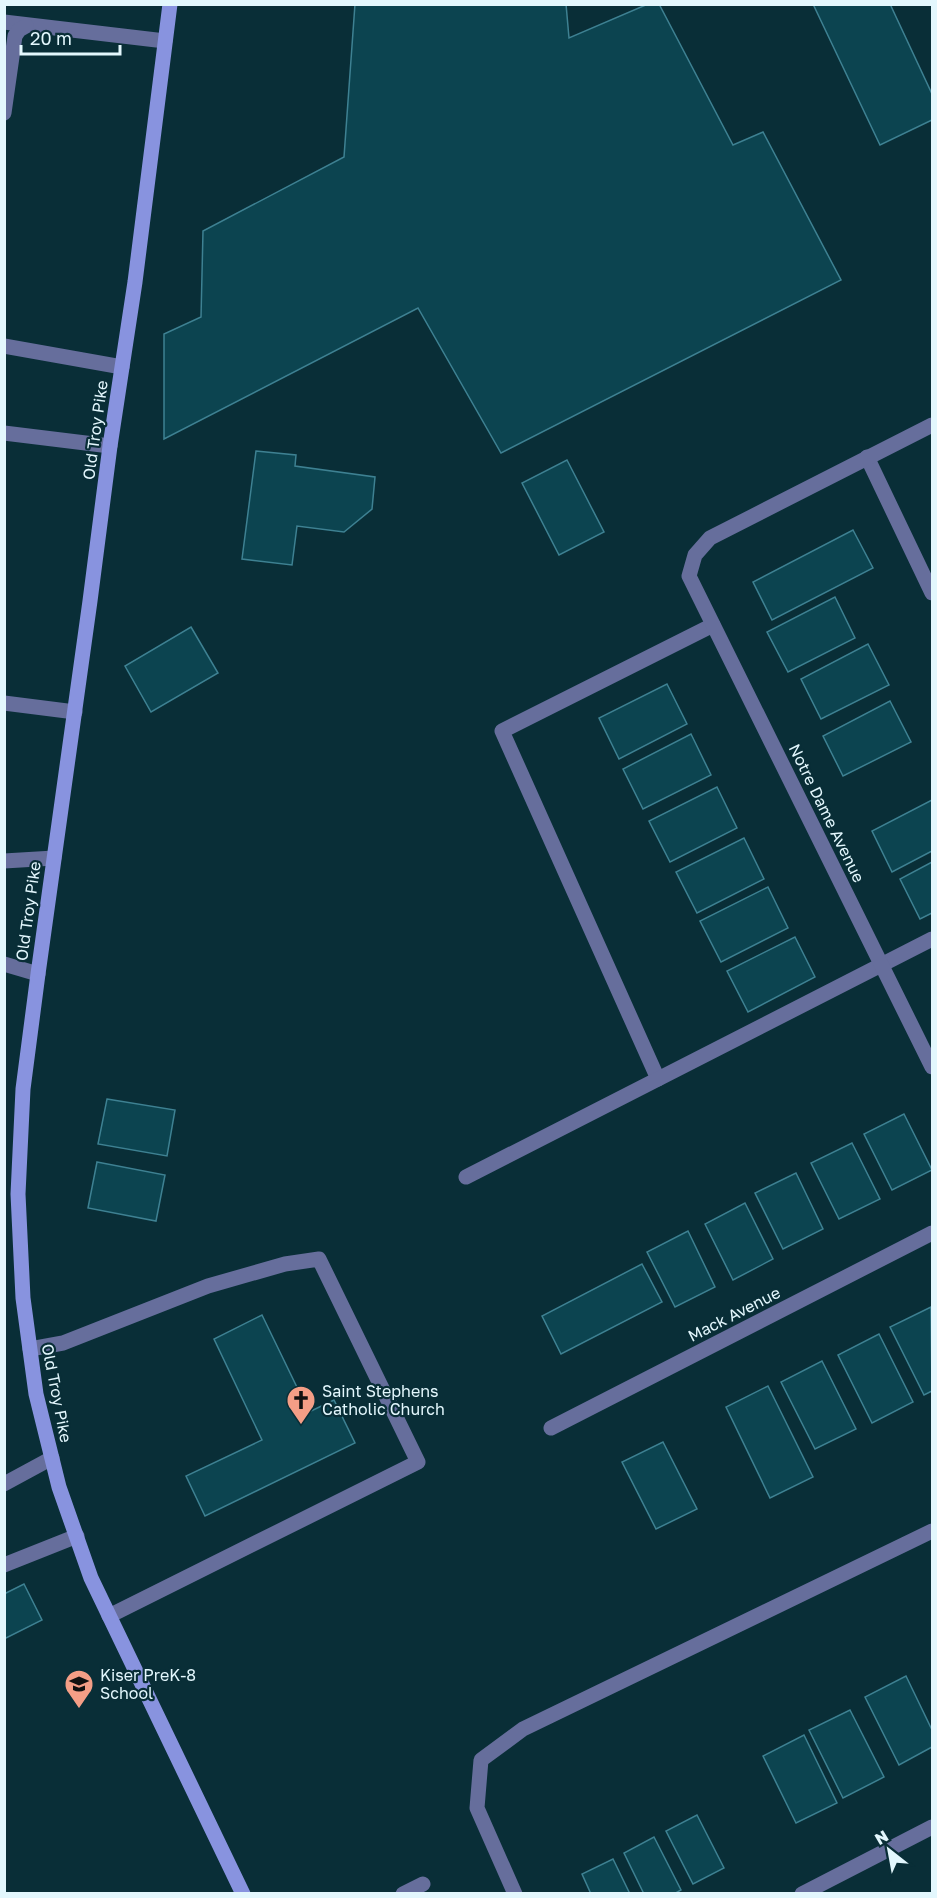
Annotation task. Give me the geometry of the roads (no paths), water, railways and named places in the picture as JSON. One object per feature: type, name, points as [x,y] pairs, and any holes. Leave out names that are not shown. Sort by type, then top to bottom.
[{"type":"main road","name":"Old Troy Pike","points":[[170,4],[135,282],[110,446],[23,1089],[18,1194],[23,1298],[36,1394],[59,1487],[91,1578],[243,1893]]},
{"type":"street","points":[[4,22],[165,41]]},
{"type":"street","points":[[4,114],[15,36],[26,26]]},
{"type":"street","points":[[4,346],[122,367]]},
{"type":"street","points":[[933,425],[867,457],[933,593]]},
{"type":"street","points":[[4,433],[110,446]]},
{"type":"street","name":"Notre Dame Avenue","points":[[867,457],[710,538],[695,555],[688,576],[933,1067]]},
{"type":"street","points":[[658,1079],[502,731],[713,625]]},
{"type":"street","points":[[4,703],[75,712]]},
{"type":"street","points":[[4,861],[54,858]]},
{"type":"street","points":[[466,1177],[933,939]]},
{"type":"street","points":[[4,964],[38,974]]},
{"type":"street","name":"Mack Avenue","points":[[551,1428],[933,1233]]},
{"type":"street","points":[[30,1349],[63,1343],[208,1286],[285,1264],[319,1259],[418,1462],[109,1616]]},
{"type":"street","points":[[4,1484],[52,1458]]},
{"type":"street","points":[[515,1893],[477,1808],[481,1760],[523,1729],[933,1531]]},
{"type":"street","points":[[4,1565],[76,1536]]},
{"type":"street","points":[[802,1893],[933,1827]]},
{"type":"street","points":[[403,1893],[423,1884]]},
{"type":"place","name":"Saint Stephens Catholic Church","points":[[301,1426]]},
{"type":"place","name":"Kiser PreK-8 School","points":[[79,1710]]}]
